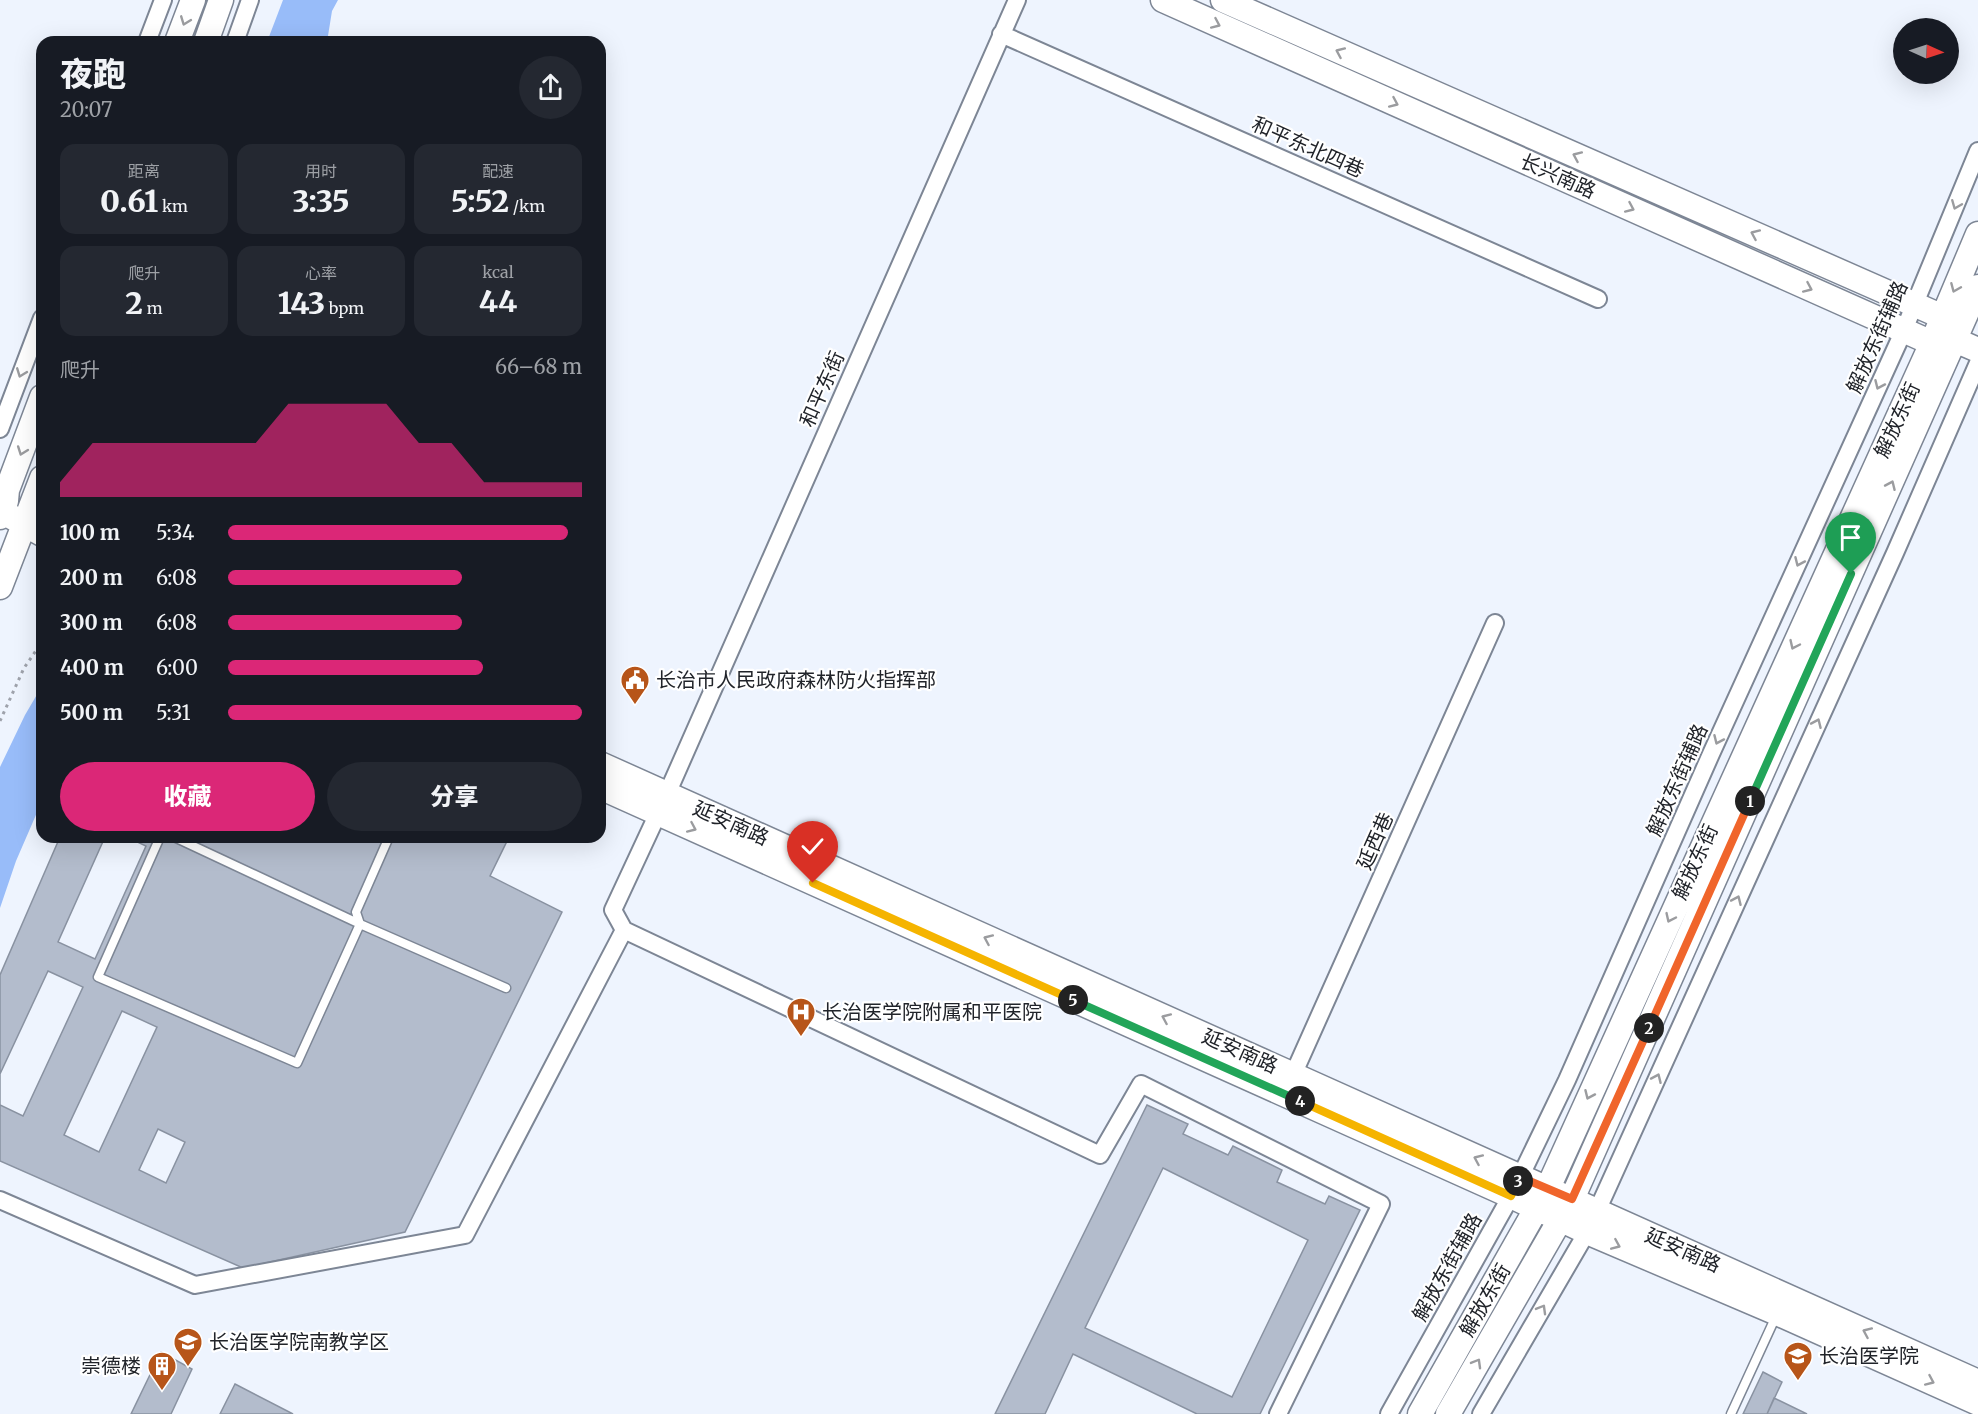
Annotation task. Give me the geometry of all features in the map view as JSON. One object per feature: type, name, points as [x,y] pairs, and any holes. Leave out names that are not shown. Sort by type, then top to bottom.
[{"type":"main road","points":[[179,36],[193,0]]},
{"type":"main road","points":[[208,36],[221,0]]},
{"type":"main road","name":"长兴南路","points":[[1163,0],[1904,330],[1978,350]]},
{"type":"main road","name":"长兴南路","points":[[1223,0],[1943,317]]},
{"type":"main road","points":[[1943,342],[1943,317],[1978,234]]},
{"type":"main road","name":"解放东街","points":[[1420,1414],[1543,1198],[1943,342],[1978,287]]},
{"type":"main road","name":"解放东街","points":[[1448,1414],[1572,1199],[1943,342]]},
{"type":"main road","points":[[0,587],[35,518],[2,503],[36,413]]},
{"type":"main road","name":"延安南路","points":[[606,768],[662,804],[1515,1187],[1543,1198],[1572,1199],[1592,1222],[1777,1313],[1978,1403]]},
{"type":"main road","name":"延安南路","points":[[606,789],[662,804],[1293,1075],[1515,1187]]},
{"type":"main road","name":"延安南路","points":[[1543,1198],[1559,1220],[1592,1222],[1978,1382]]},
{"type":"street","points":[[149,36],[163,0]]},
{"type":"street","points":[[237,36],[250,0]]},
{"type":"street","name":"和平东街","points":[[624,930],[614,910],[1017,0]]},
{"type":"street","name":"和平东北四巷","points":[[1001,34],[1598,299]]},
{"type":"street","name":"解放东街辅路","points":[[1389,1414],[1515,1187],[1567,1080],[1716,743],[1904,330],[1978,151]]},
{"type":"street","points":[[0,429],[36,334]]},
{"type":"street","points":[[1481,1414],[1592,1222],[1885,575],[1978,363]]},
{"type":"street","name":"延西巷","points":[[1293,1075],[1495,623]]},
{"type":"street","points":[[0,1200],[195,1285],[465,1235],[624,930],[1100,1155],[1141,1084],[1381,1204],[1278,1414]]},
{"type":"lane","points":[[157,843],[98,977],[297,1063],[360,924],[357,912],[386,843]]},
{"type":"lane","points":[[187,843],[360,924],[506,988]]},
{"type":"lane","points":[[1731,1414],[1777,1313]]},
{"type":"path","points":[[0,721],[24,668],[36,651]]},
{"type":"water","points":[[283,0],[338,0],[332,11],[328,36],[269,36]]},
{"type":"water","points":[[36,696],[36,815],[16,861],[0,908],[0,767]]},
{"type":"building","points":[[57,843],[506,843],[490,876],[562,912],[405,1232],[243,1268],[0,1161],[0,975]]},
{"type":"building","points":[[102,843],[140,843],[146,846],[95,959],[58,942]]},
{"type":"building","points":[[48,971],[83,987],[23,1116],[0,1105],[0,1074]]},
{"type":"building","points":[[122,1011],[157,1027],[99,1152],[64,1135]]},
{"type":"building","points":[[1147,1105],[1188,1124],[1183,1134],[1228,1155],[1233,1146],[1282,1170],[1277,1182],[1325,1204],[1329,1196],[1360,1210],[1260,1414],[1197,1414],[1073,1354],[1045,1414],[995,1414]],"holes":[[[1163,1168],[1308,1240],[1232,1397],[1085,1328]]]},
{"type":"building","points":[[158,1129],[185,1142],[166,1183],[139,1170]]},
{"type":"building","name":"崇德楼","points":[[161,1352],[192,1369],[171,1414],[131,1414]]},
{"type":"building","points":[[1763,1372],[1782,1382],[1767,1414],[1743,1414]]},
{"type":"building","points":[[235,1384],[293,1414],[220,1414]]},
{"type":"building","points":[[1774,1398],[1807,1414],[1767,1414]]},
{"type":"place","name":"长治市人民政府森林防火指挥部","points":[[635,706]]},
{"type":"place","name":"长治医学院附属和平医院","points":[[801,1038]]},
{"type":"place","name":"长治医学院南教学区","points":[[188,1368]]},
{"type":"place","name":"长治医学院","points":[[1798,1382]]},
{"type":"place","name":"崇德楼","points":[[162,1392]]},
{"type":"route","points":[[813,883],[1511,1196],[1520,1177],[1572,1199],[1851,574]]}]
